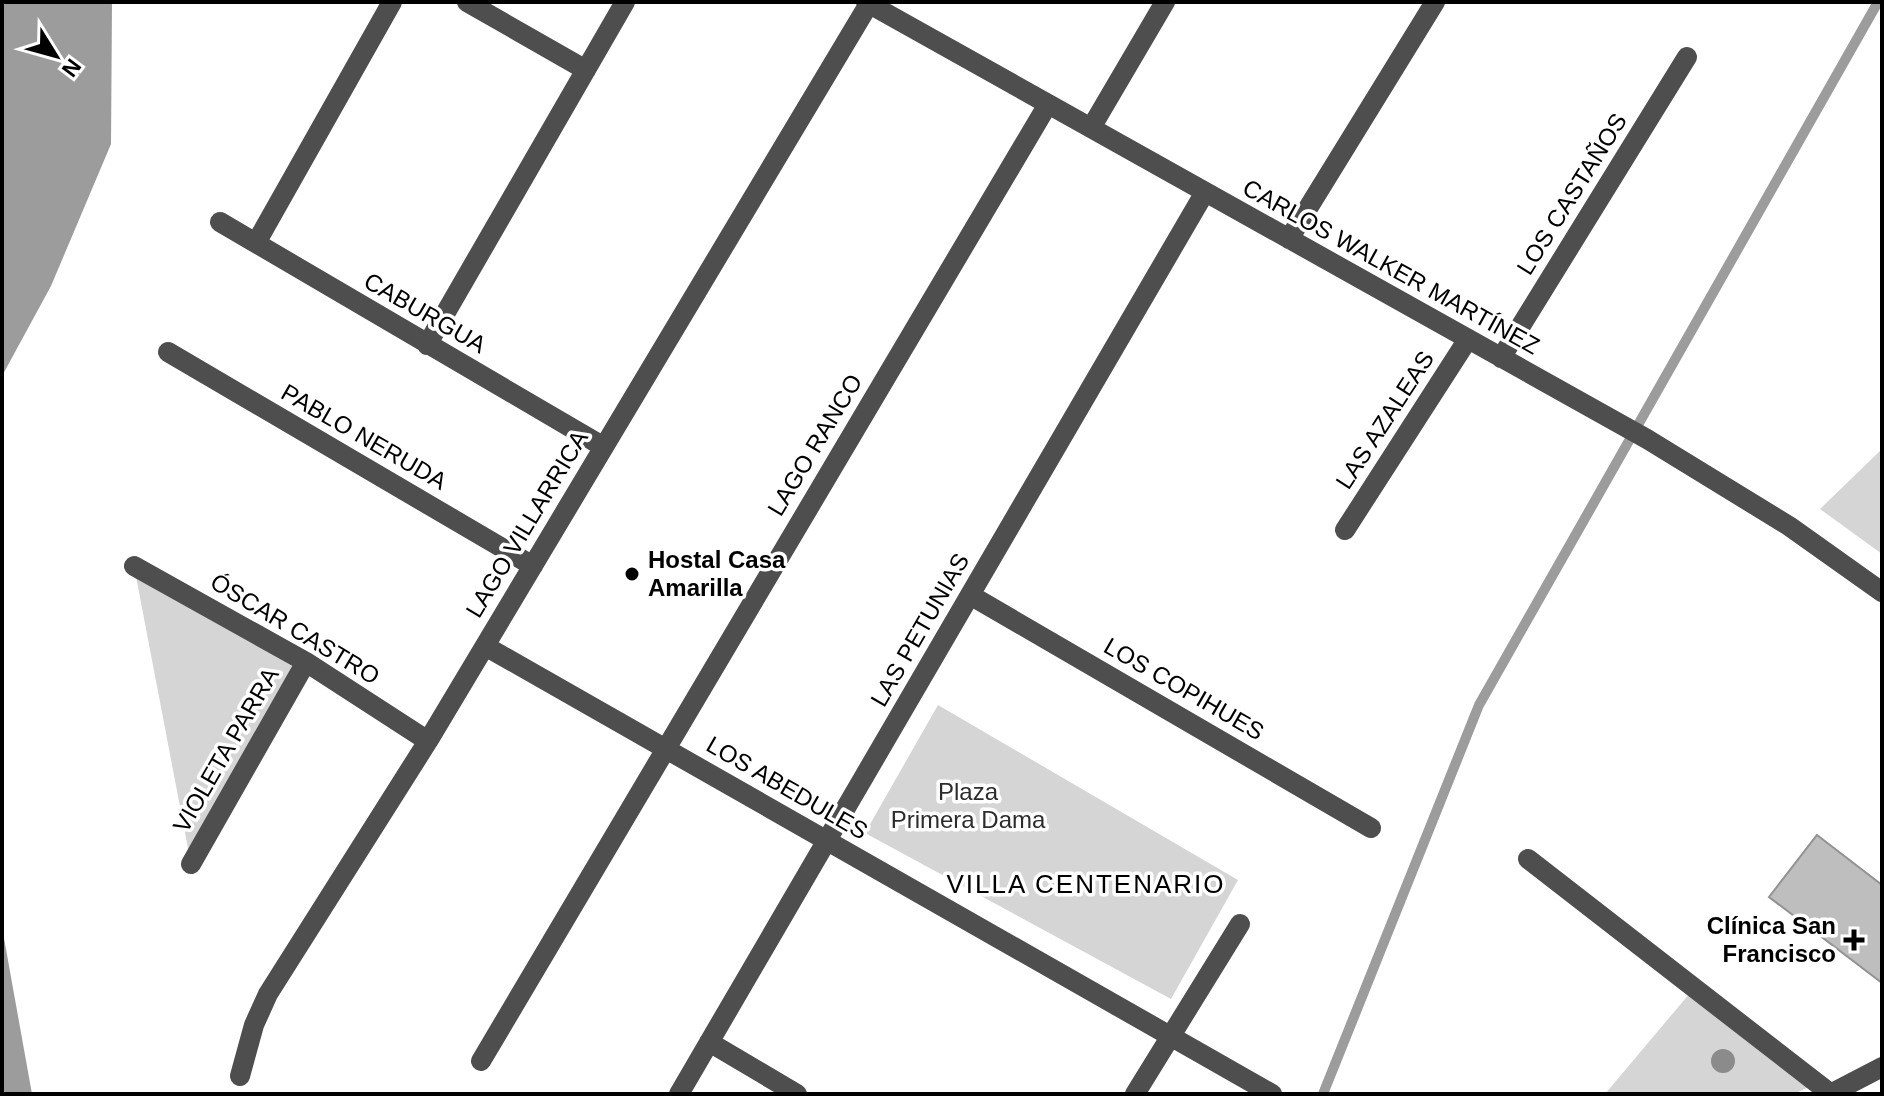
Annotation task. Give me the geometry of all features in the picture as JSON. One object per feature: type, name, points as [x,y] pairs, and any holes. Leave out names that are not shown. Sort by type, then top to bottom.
[{"type":"street","points":[[256,243],[392,2]]},
{"type":"street","points":[[467,2],[586,70]]},
{"type":"street","points":[[427,345],[625,2]]},
{"type":"street","points":[[1091,128],[1165,2]]},
{"type":"street","points":[[1289,239],[1435,2]]},
{"type":"street","name":"CARLOS WALKER MARTÍNEZ","points":[[868,3],[1647,439],[1789,526],[1882,592]]},
{"type":"street","name":"LAGO VILLARRICA","points":[[240,1076],[254,1025],[268,994],[428,741],[868,3]]},
{"type":"street","name":"LOS CASTAÑOS","points":[[1501,358],[1687,57]]},
{"type":"street","name":"LAGO RANCO","points":[[481,1061],[1048,104]]},
{"type":"street","name":"LAS PETUNIAS","points":[[679,1094],[1205,192]]},
{"type":"street","name":"CABURGUA","points":[[220,222],[604,447]]},
{"type":"street","name":"LAS AZALEAS","points":[[1345,530],[1468,339]]},
{"type":"street","name":"PABLO NERUDA","points":[[168,352],[533,566]]},
{"type":"street","name":"ÓSCAR CASTRO","points":[[134,566],[306,662],[428,741]]},
{"type":"street","name":"LOS COPIHUES","points":[[970,595],[1371,828]]},
{"type":"street","name":"LOS ABEDULES","points":[[485,646],[1272,1094]]},
{"type":"street","name":"VIOLETA PARRA","points":[[191,864],[306,662]]},
{"type":"street","points":[[1528,859],[1830,1094],[1882,1067]]},
{"type":"street","points":[[1135,1094],[1240,924]]},
{"type":"street","points":[[709,1042],[797,1094]]},
{"type":"green space","points":[[1882,449],[1882,554],[1820,509]]},
{"type":"green space","points":[[134,566],[306,662],[191,864]]},
{"type":"green space","name":"Plaza Primera Dama","points":[[938,705],[1238,880],[1171,999],[865,833]]},
{"type":"green space","points":[[1690,993],[1811,1086],[1794,1094],[1605,1094]]},
{"type":"shaded area","points":[[2,2],[112,2],[111,144],[51,286],[2,376]]},
{"type":"shaded area","points":[[2,927],[32,1094],[2,1094]]},
{"type":"building","name":"Clínica San Francisco","points":[[1817,835],[1882,885],[1882,983],[1769,897]]},
{"type":"waterway","points":[[1323,1094],[1479,705],[1878,2]]},
{"type":"place","name":"Hostal Casa Amarilla","points":[[632,574]]},
{"type":"place","name":"Clínica San Francisco","points":[[1854,940]]},
{"type":"district","name":"VILLA CENTENARIO","points":[[1086,884]]}]
